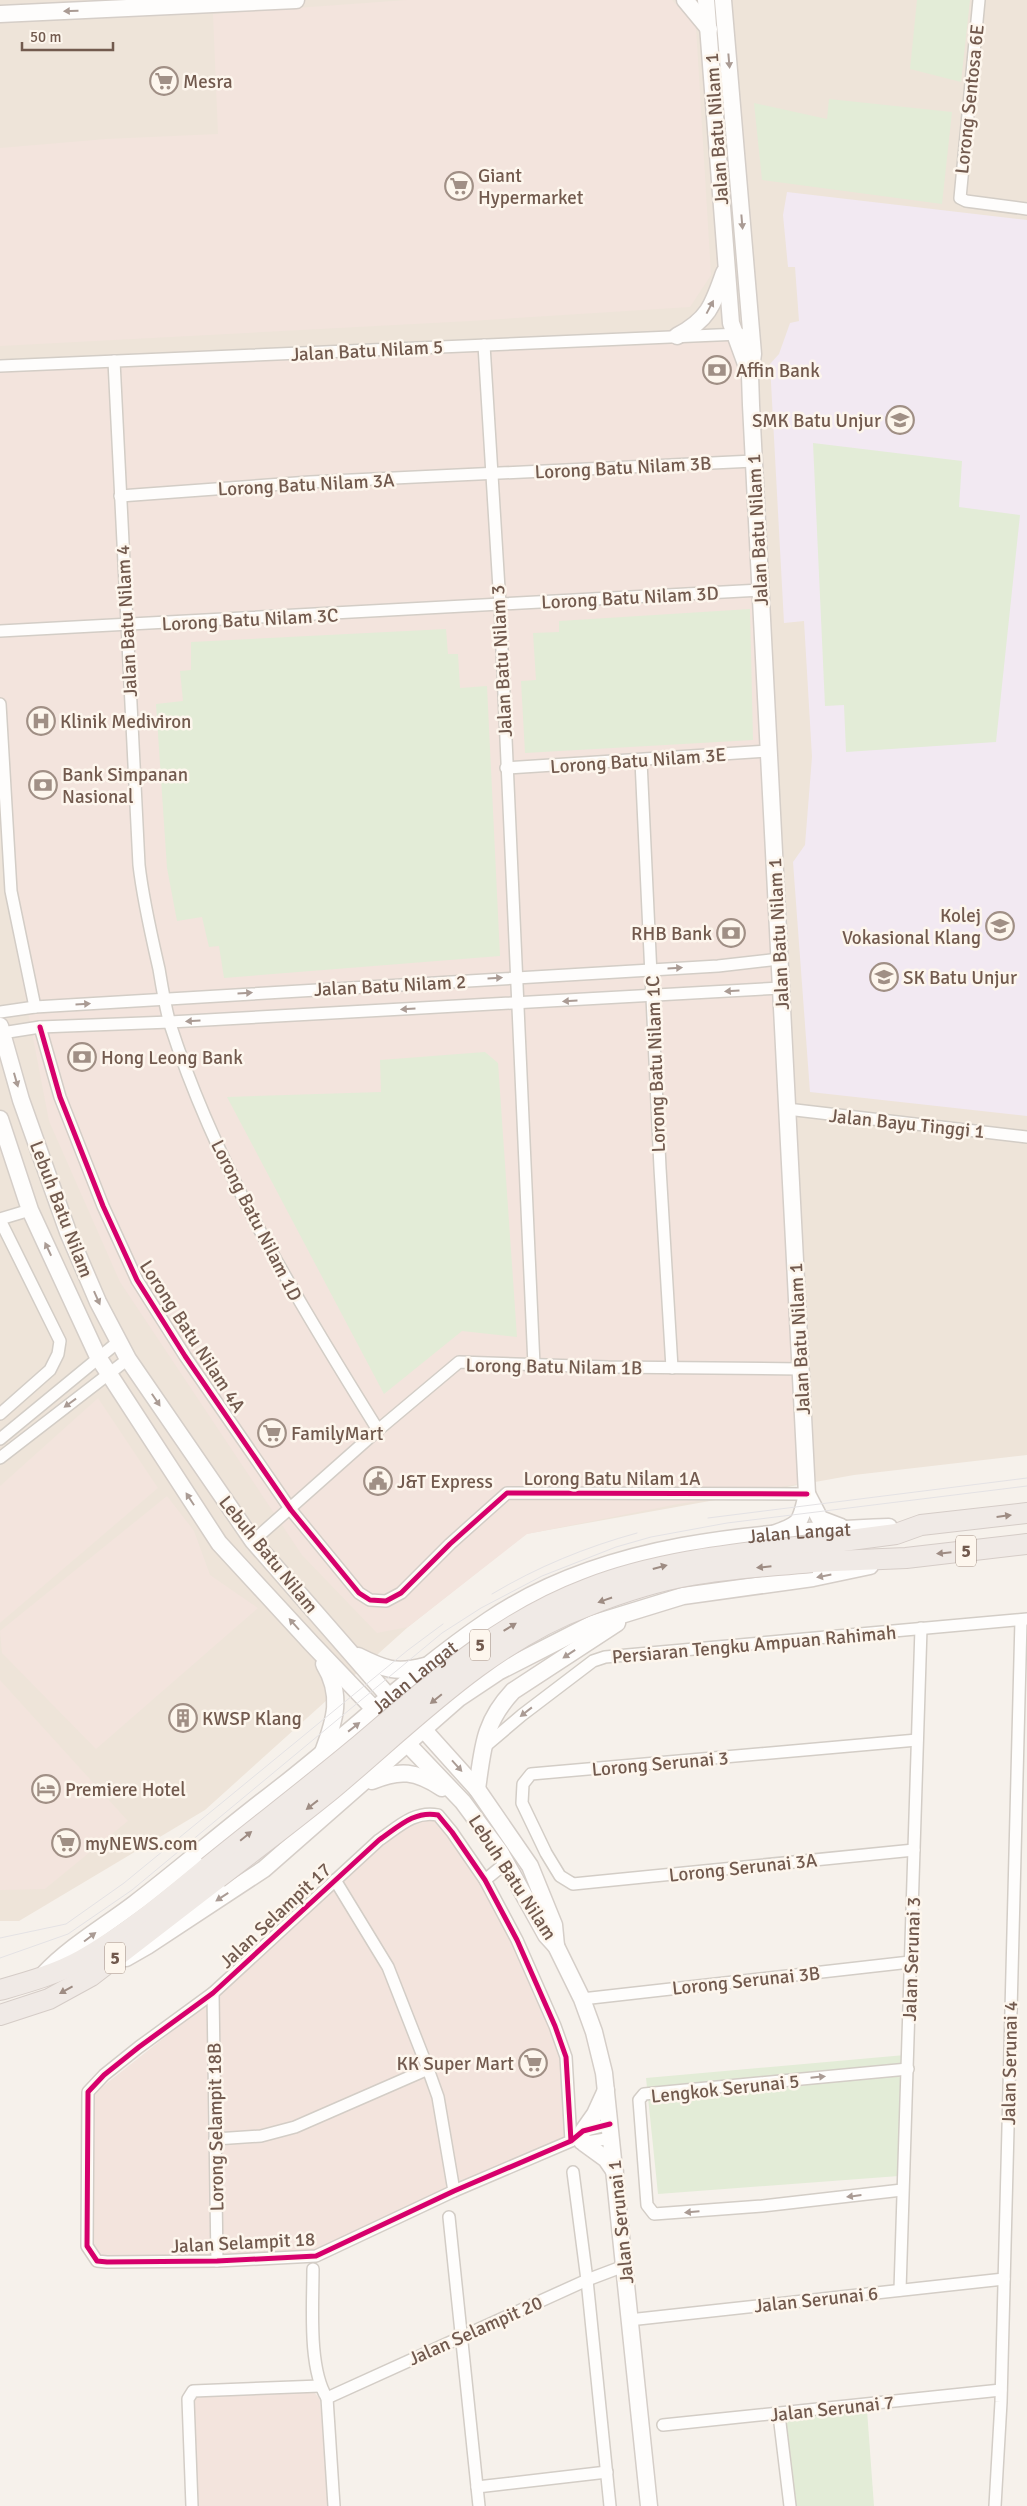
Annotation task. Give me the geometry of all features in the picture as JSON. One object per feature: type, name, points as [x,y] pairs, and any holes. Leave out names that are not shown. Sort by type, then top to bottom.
[{"type":"highway","name":"Jalan Langat","points":[[0,1990],[39,1979],[82,1960],[330,1790],[436,1699],[489,1658],[555,1621],[614,1597],[691,1575],[812,1554],[896,1534],[921,1526],[1027,1513]]},
{"type":"highway","name":"Jalan Langat","points":[[812,1554],[906,1558],[1027,1544]]},
{"type":"highway","name":"Jalan Langat","points":[[0,2016],[49,1999],[91,1976],[213,1872]]},
{"type":"main road","points":[[0,14],[296,0]]},
{"type":"main road","points":[[686,0],[709,29]]},
{"type":"main road","name":"Jalan Batu Nilam 1","points":[[706,0],[733,334],[750,375]]},
{"type":"main road","name":"Jalan Batu Nilam 1","points":[[727,4],[753,354],[750,375],[760,590],[807,1494]]},
{"type":"main road","points":[[677,336],[700,322],[710,311],[726,265]]},
{"type":"main road","name":"Lebuh Batu Nilam","points":[[1,1030],[21,1100],[68,1232],[118,1342],[128,1359],[253,1541],[390,1698],[424,1730],[477,1789],[530,1866],[554,1926],[556,1946]]},
{"type":"main road","name":"Lebuh Batu Nilam","points":[[0,1119],[30,1210],[98,1357],[219,1543],[375,1711],[463,1802],[507,1862],[546,1935],[556,1946]]},
{"type":"main road","points":[[807,1494],[822,1520],[849,1528]]},
{"type":"main road","points":[[774,1534],[796,1526],[802,1516],[807,1494]]},
{"type":"main road","name":"Jalan Langat","points":[[39,1979],[50,1968],[306,1768],[323,1752],[470,1634],[491,1619],[565,1580],[653,1551],[741,1536],[849,1528],[921,1526]]},
{"type":"main road","name":"Jalan Langat","points":[[91,1976],[146,1946],[264,1869],[459,1698],[498,1672],[592,1624],[683,1596],[813,1578],[906,1558]]},
{"type":"main road","points":[[477,1789],[482,1749],[490,1722],[513,1692],[640,1609]]},
{"type":"main road","points":[[470,1634],[450,1666],[454,1678],[462,1684],[468,1684],[498,1672]]},
{"type":"main road","points":[[312,1644],[333,1680],[335,1691],[334,1723],[323,1752]]},
{"type":"main road","points":[[351,1653],[392,1670],[406,1672],[430,1665]]},
{"type":"main road","points":[[306,1768],[325,1760],[338,1760],[348,1769],[348,1785],[331,1812]]},
{"type":"main road","points":[[362,1785],[389,1774],[405,1772],[432,1781],[463,1802]]},
{"type":"main road","name":"Jalan Serunai 1","points":[[556,1946],[582,1999],[600,2051],[611,2131],[649,2506]]},
{"type":"main road","points":[[606,2089],[595,2114],[579,2139],[606,2160],[615,2172]]},
{"type":"street","name":"Lorong Sentosa 6E","points":[[979,0],[960,198],[966,201],[1027,209]]},
{"type":"street","name":"Jalan Batu Nilam 5","points":[[0,366],[751,333]]},
{"type":"street","name":"Jalan Batu Nilam 3","points":[[484,345],[500,605],[516,977]]},
{"type":"street","name":"Jalan Batu Nilam 4","points":[[114,361],[139,865],[142,891],[165,998]]},
{"type":"street","name":"Lorong Batu Nilam 3B","points":[[492,474],[754,460]]},
{"type":"street","name":"Lorong Batu Nilam 3A","points":[[120,496],[310,482],[492,474]]},
{"type":"street","name":"Lorong Batu Nilam 3D","points":[[500,605],[760,590]]},
{"type":"street","name":"Lorong Batu Nilam 3C","points":[[0,631],[126,626],[500,605]]},
{"type":"street","points":[[0,704],[11,890],[34,1007]]},
{"type":"street","name":"Lorong Batu Nilam 3E","points":[[506,768],[769,751]]},
{"type":"street","name":"Lorong Batu Nilam 1C","points":[[641,760],[654,995],[660,1168],[672,1368]]},
{"type":"street","name":"Jalan Batu Nilam 2","points":[[0,1012],[34,1007],[165,998],[718,966],[780,959]]},
{"type":"street","points":[[516,977],[527,1173],[534,1365]]},
{"type":"street","name":"Jalan Batu Nilam 2","points":[[1,1030],[781,988]]},
{"type":"street","name":"Lorong Batu Nilam 1D","points":[[165,998],[170,1022],[198,1101],[240,1194],[293,1294],[378,1430]]},
{"type":"street","name":"Lorong Batu Nilam 4A","points":[[40,1027],[60,1097],[102,1206],[137,1280],[185,1356],[290,1510]]},
{"type":"street","name":"Jalan Bayu Tinggi 1","points":[[787,1109],[1027,1137]]},
{"type":"street","points":[[0,1414],[50,1370],[58,1354],[60,1341],[0,1220],[30,1210]]},
{"type":"street","points":[[0,1439],[118,1342]]},
{"type":"street","points":[[0,1458],[128,1359]]},
{"type":"street","name":"Lorong Batu Nilam 1B","points":[[253,1541],[378,1430],[459,1362],[672,1368],[800,1369]]},
{"type":"street","name":"Lorong Batu Nilam 1A","points":[[290,1510],[359,1594],[370,1600],[386,1601],[401,1593],[457,1537],[507,1493],[807,1494]]},
{"type":"street","name":"Persiaran Tengku Ampuan Rahimah","points":[[482,1749],[522,1715],[593,1661],[620,1654],[1024,1619]]},
{"type":"street","name":"Jalan Serunai 4","points":[[996,2506],[1024,1619]]},
{"type":"street","name":"Jalan Serunai 3","points":[[900,2290],[921,1628]]},
{"type":"street","name":"Lorong Serunai 3","points":[[573,1884],[560,1876],[546,1853],[522,1803],[523,1784],[531,1774],[917,1740]]},
{"type":"street","name":"Jalan Selampit 17","points":[[86,2106],[88,2092],[104,2075],[213,1993],[379,1840],[409,1819],[424,1814],[438,1815],[485,1880]]},
{"type":"street","name":"Lorong Serunai 3A","points":[[573,1884],[914,1850]]},
{"type":"street","points":[[507,1862],[485,1880],[517,1940],[566,2057],[579,2139]]},
{"type":"street","points":[[335,1880],[388,1967],[428,2069],[438,2097],[454,2190]]},
{"type":"street","name":"Lorong Serunai 3B","points":[[582,1999],[910,1962]]},
{"type":"street","name":"Lorong Selampit 18B","points":[[213,1993],[217,2261]]},
{"type":"street","points":[[215,2139],[261,2136],[295,2127],[428,2069]]},
{"type":"street","name":"Lengkok Serunai 5","points":[[902,2190],[762,2206],[654,2214],[647,2205],[639,2100],[644,2094],[908,2069]]},
{"type":"street","name":"Jalan Selampit 18","points":[[86,2106],[85,2235],[87,2246],[97,2261],[107,2262],[217,2261],[316,2256],[454,2190],[579,2139],[611,2131]]},
{"type":"street","name":"Jalan Serunai 1","points":[[573,2172],[587,2280],[610,2506]]},
{"type":"street","points":[[450,2217],[478,2506]]},
{"type":"street","name":"Jalan Selampit 20","points":[[327,2398],[587,2280],[624,2266]]},
{"type":"street","points":[[312,2268],[316,2364],[320,2386],[327,2398],[334,2506]]},
{"type":"street","name":"Jalan Serunai 6","points":[[629,2320],[1004,2279]]},
{"type":"street","points":[[192,2506],[188,2399],[193,2391],[320,2386]]},
{"type":"street","name":"Jalan Serunai 7","points":[[663,2425],[1001,2390]]},
{"type":"street","points":[[779,2414],[790,2506]]},
{"type":"street","points":[[476,2487],[606,2472]]},
{"type":"shaded area","points":[[0,0],[1027,0],[1027,1455],[854,1475],[526,1534],[408,1627],[205,1810],[19,1921],[0,1921]]},
{"type":"shaded area","points":[[407,0],[672,0],[696,27],[711,275],[690,307],[470,321],[0,346],[0,148],[106,139],[218,134],[213,14]]},
{"type":"shaded area","name":"SMK Batu Unjur","points":[[787,192],[1027,220],[1027,1116],[810,1092],[793,862],[805,845],[812,757],[804,621],[784,623],[770,364],[779,354],[790,323],[799,321],[795,267],[788,267],[783,215]]},
{"type":"shaded area","points":[[728,338],[741,369],[803,1483],[673,1505],[527,1534],[408,1627],[377,1633],[302,1555],[120,1282],[49,1121],[5,892],[0,808],[0,368]]},
{"type":"shaded area","points":[[98,1398],[158,1488],[0,1623],[0,1486]]},
{"type":"shaded area","points":[[167,1496],[194,1531],[210,1575],[258,1608],[96,1749],[2,1653],[0,1631]]},
{"type":"shaded area","name":"Premiere Hotel","points":[[0,1680],[128,1821],[45,1889],[0,1890]]},
{"type":"shaded area","points":[[416,1819],[434,1819],[448,1835],[480,1881],[513,1944],[562,2058],[566,2138],[315,2252],[207,2256],[99,2256],[90,2242],[92,2095],[219,1994],[359,1865]]},
{"type":"shaded area","points":[[314,2392],[320,2399],[328,2506],[195,2506],[193,2401],[197,2394]]},
{"type":"green space","points":[[917,0],[970,0],[961,82],[910,69]]},
{"type":"green space","points":[[829,99],[952,112],[942,204],[762,180],[754,103],[827,119]]},
{"type":"green space","points":[[813,443],[962,461],[959,507],[1020,515],[996,742],[846,752],[844,705],[825,706]]},
{"type":"green space","points":[[750,609],[753,740],[525,753],[521,681],[536,680],[533,633],[559,632],[559,621]]},
{"type":"green space","points":[[446,629],[448,654],[458,654],[460,688],[487,686],[500,956],[224,978],[219,946],[209,947],[202,917],[177,921],[167,868],[156,704],[183,701],[180,671],[191,670],[191,642]]},
{"type":"green space","points":[[485,1052],[498,1063],[517,1337],[462,1331],[384,1394],[227,1097],[381,1092],[380,1060]]},
{"type":"green space","points":[[905,2055],[899,2176],[658,2194],[646,2078]]},
{"type":"green space","points":[[867,2410],[874,2506],[794,2506],[783,2418]]},
{"type":"tram line","points":[[708,1518],[1027,1478]]},
{"type":"tram line","points":[[0,1958],[68,1934],[132,1890],[442,1633],[481,1608],[542,1576],[616,1547],[651,1537],[727,1523],[1027,1486]]},
{"type":"tram line","points":[[492,1594],[526,1575],[562,1559],[637,1533]]},
{"type":"tram line","points":[[0,1938],[66,1924],[124,1883],[408,1650],[443,1624]]},
{"type":"cycle path","points":[[40,1027],[60,1097],[103,1206],[137,1280],[185,1356],[291,1510],[359,1593],[370,1600],[386,1601],[401,1593],[450,1544],[507,1493],[807,1494]]},
{"type":"cycle path","points":[[571,2141],[566,2057],[555,2026],[517,1940],[485,1880],[452,1832],[438,1815],[421,1815],[399,1825],[379,1840],[213,1993],[139,2047],[104,2075],[88,2092],[87,2246],[97,2261],[107,2262],[217,2261],[316,2256],[454,2191],[571,2141],[583,2131],[610,2124]]},
{"type":"place","name":"Mesra","points":[[164,81]]},
{"type":"place","name":"Giant Hypermarket","points":[[459,186]]},
{"type":"place","name":"Affin Bank","points":[[717,370]]},
{"type":"place","name":"SMK Batu Unjur","points":[[900,420]]},
{"type":"place","name":"Klinik Mediviron","points":[[41,721]]},
{"type":"place","name":"Bank Simpanan Nasional","points":[[43,785]]},
{"type":"place","name":"Kolej Vokasional Klang","points":[[1000,926]]},
{"type":"place","name":"RHB Bank","points":[[731,933]]},
{"type":"place","name":"SK Batu Unjur","points":[[884,977]]},
{"type":"place","name":"Hong Leong Bank","points":[[82,1057]]},
{"type":"place","name":"FamilyMart","points":[[272,1433]]},
{"type":"place","name":"J&T Express","points":[[378,1481]]},
{"type":"place","name":"KWSP Klang","points":[[183,1718]]},
{"type":"place","name":"Premiere Hotel","points":[[46,1789]]},
{"type":"place","name":"myNEWS.com","points":[[66,1843]]},
{"type":"place","name":"KK Super Mart","points":[[533,2063]]}]
